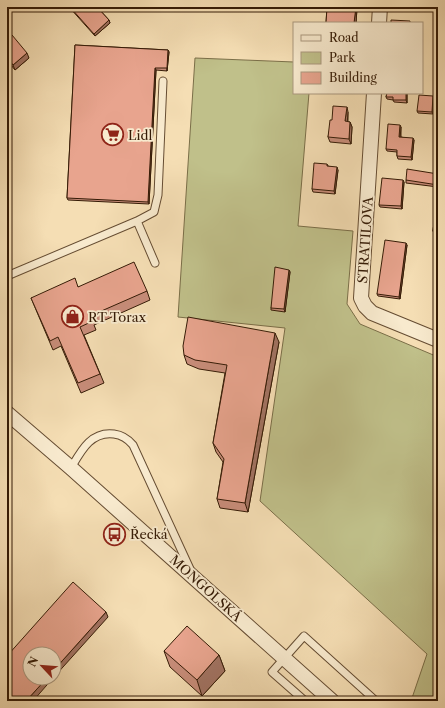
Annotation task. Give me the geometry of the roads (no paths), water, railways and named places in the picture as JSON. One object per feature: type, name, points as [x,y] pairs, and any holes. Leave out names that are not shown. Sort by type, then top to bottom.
[{"type":"street","points":[[379,22],[380,7]]},
{"type":"street","name":"STRATILOVA","points":[[374,94],[361,298],[365,306],[372,313],[438,340]]},
{"type":"street","name":"MONGOLSKÁ","points":[[10,414],[332,701]]},
{"type":"lane","points":[[7,276],[137,221],[154,212],[158,195],[163,81]]},
{"type":"lane","points":[[137,221],[155,263]]},
{"type":"lane","points":[[71,468],[85,445],[91,439],[105,434],[111,434],[128,440],[133,445],[193,577]]},
{"type":"lane","points":[[305,701],[272,672],[304,636],[376,701]]},
{"type":"place","name":"Lidl","points":[[112,135]]},
{"type":"place","name":"RT Torax","points":[[72,317]]},
{"type":"place","name":"Řecká","points":[[115,534]]}]
